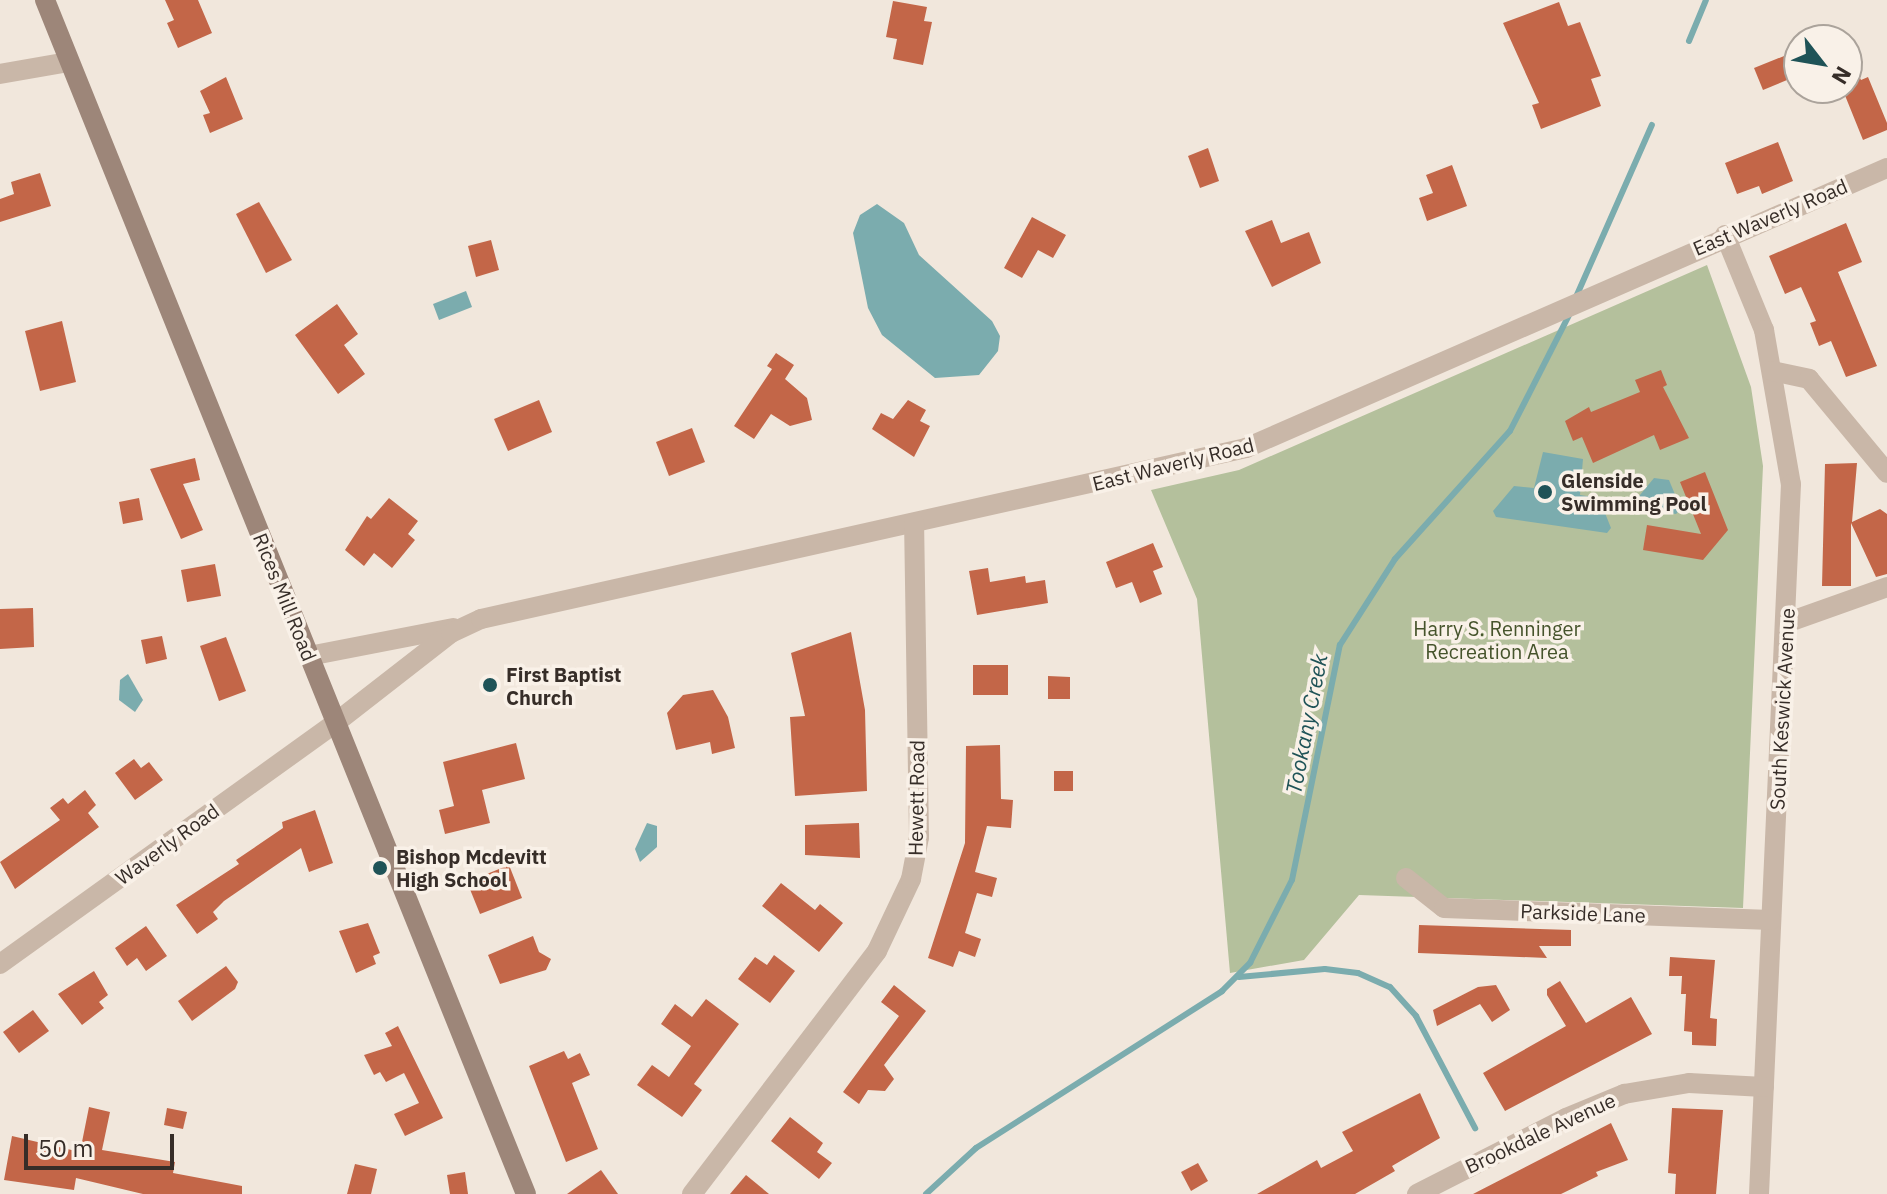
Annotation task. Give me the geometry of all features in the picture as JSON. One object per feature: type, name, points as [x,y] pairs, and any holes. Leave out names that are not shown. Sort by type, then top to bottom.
[{"type":"street","name":"Rices Mill Road","points":[[45,0],[334,724],[526,1194]]},
{"type":"street","points":[[0,74],[69,62]]},
{"type":"street","name":"East Waverly Road","points":[[309,656],[464,626],[494,614],[1246,448],[1725,235],[1887,168]]},
{"type":"street","name":"South Keswick Avenue","points":[[1725,235],[1764,330],[1791,484],[1759,1194]]},
{"type":"street","points":[[1772,371],[1809,379],[1887,473]]},
{"type":"street","name":"Hewett Road","points":[[692,1194],[877,951],[911,879],[919,837],[914,523]]},
{"type":"street","points":[[1786,623],[1887,587]]},
{"type":"street","name":"East Waverly Road","points":[[334,724],[464,626]]},
{"type":"street","name":"Waverly Road","points":[[0,964],[334,724]]},
{"type":"street","name":"Parkside Lane","points":[[1406,878],[1444,908],[1771,920]]},
{"type":"street","name":"Brookdale Avenue","points":[[1417,1194],[1573,1114],[1624,1094],[1689,1083],[1764,1087]]},
{"type":"green space","name":"Harry S. Renninger Recreation Area","points":[[1707,265],[1751,387],[1763,466],[1743,908],[1359,895],[1304,960],[1230,973],[1197,599],[1151,490],[1239,470]]},
{"type":"water","points":[[877,204],[904,223],[919,255],[992,321],[1000,336],[998,351],[979,375],[935,378],[882,335],[868,308],[853,233],[860,215]]},
{"type":"water","points":[[466,291],[472,307],[439,320],[433,304]]},
{"type":"water","name":"Glenside Swimming Pool","points":[[1543,452],[1583,459],[1580,495],[1599,498],[1611,528],[1607,533],[1496,517],[1493,511],[1514,486],[1534,488]]},
{"type":"water","points":[[1654,478],[1669,480],[1681,509],[1676,514],[1639,508],[1635,501]]},
{"type":"water","points":[[128,674],[143,700],[135,712],[119,700],[120,680]]},
{"type":"water","points":[[647,823],[657,826],[657,847],[640,862],[635,849]]},
{"type":"building","points":[[165,0],[198,0],[212,33],[178,48],[167,23],[174,20]]},
{"type":"building","points":[[893,1],[927,7],[924,21],[932,22],[923,65],[893,59],[897,39],[886,37]]},
{"type":"building","points":[[1559,2],[1568,26],[1580,22],[1601,76],[1591,79],[1601,106],[1541,129],[1532,105],[1539,103],[1503,23]]},
{"type":"building","points":[[1783,56],[1783,82],[1763,90],[1754,68]]},
{"type":"building","points":[[226,77],[243,119],[210,133],[203,115],[210,113],[200,91]]},
{"type":"building","points":[[1868,77],[1887,130],[1863,140],[1848,104],[1863,104],[1863,79]]},
{"type":"building","points":[[1778,142],[1793,181],[1762,194],[1759,186],[1737,194],[1725,163]]},
{"type":"building","points":[[1208,148],[1219,181],[1200,188],[1188,156]]},
{"type":"building","points":[[1452,165],[1467,206],[1427,221],[1419,198],[1433,193],[1426,175]]},
{"type":"building","points":[[40,173],[51,206],[0,222],[0,199],[14,194],[11,182]]},
{"type":"building","points":[[259,202],[292,260],[266,273],[236,214]]},
{"type":"building","points":[[1032,217],[1066,235],[1053,258],[1038,250],[1022,278],[1004,268]]},
{"type":"building","points":[[1272,220],[1281,243],[1309,232],[1321,263],[1272,287],[1245,231]]},
{"type":"building","points":[[1846,223],[1862,262],[1838,272],[1877,366],[1846,377],[1831,341],[1819,346],[1810,323],[1816,321],[1801,287],[1785,294],[1769,256]]},
{"type":"building","points":[[491,240],[499,270],[476,277],[468,246]]},
{"type":"building","points":[[337,304],[358,334],[344,345],[365,374],[338,394],[295,335]]},
{"type":"building","points":[[62,321],[76,382],[40,391],[25,331]]},
{"type":"building","points":[[776,353],[794,365],[785,379],[807,398],[812,420],[790,426],[771,414],[754,439],[734,426],[772,369],[767,366]]},
{"type":"building","points":[[1661,370],[1667,385],[1663,387],[1689,438],[1660,450],[1654,435],[1593,463],[1582,437],[1573,441],[1565,421],[1589,407],[1591,412],[1640,392],[1635,380]]},
{"type":"building","points":[[539,400],[552,432],[508,451],[494,419]]},
{"type":"building","points":[[908,400],[926,410],[920,421],[930,426],[914,457],[872,429],[881,413],[893,419]]},
{"type":"building","points":[[692,428],[705,462],[669,476],[656,442]]},
{"type":"building","points":[[195,458],[200,480],[183,484],[203,530],[181,539],[150,469]]},
{"type":"building","points":[[1857,463],[1852,522],[1880,509],[1887,514],[1887,574],[1876,577],[1851,523],[1851,586],[1822,586],[1825,464]]},
{"type":"building","points":[[1705,472],[1728,530],[1703,560],[1643,550],[1647,525],[1701,534],[1680,482]]},
{"type":"building","points":[[139,498],[143,520],[123,524],[119,502]]},
{"type":"building","points":[[389,498],[418,521],[408,534],[415,540],[392,568],[374,553],[364,566],[345,550],[367,516],[371,519]]},
{"type":"building","points":[[1153,543],[1163,567],[1153,571],[1162,594],[1140,603],[1132,582],[1116,588],[1106,562]]},
{"type":"building","points":[[215,564],[221,596],[187,602],[181,570]]},
{"type":"building","points":[[988,568],[990,582],[1025,576],[1026,583],[1045,580],[1048,603],[977,615],[969,571]]},
{"type":"building","points":[[33,608],[34,647],[0,649],[0,609]]},
{"type":"building","points":[[851,632],[865,710],[867,791],[795,796],[790,717],[805,716],[791,653]]},
{"type":"building","points":[[162,636],[167,659],[146,664],[141,640]]},
{"type":"building","points":[[226,637],[246,691],[219,701],[200,646]]},
{"type":"building","points":[[973,665],[1008,665],[1008,695],[973,695]]},
{"type":"building","points":[[1048,676],[1070,677],[1070,699],[1048,699]]},
{"type":"building","points":[[713,690],[728,717],[735,748],[712,754],[710,742],[676,750],[667,713],[683,695]]},
{"type":"building","points":[[516,743],[525,779],[482,790],[490,823],[445,834],[439,810],[454,806],[443,762]]},
{"type":"building","points":[[1000,745],[1001,799],[1013,800],[1011,828],[987,826],[975,872],[997,878],[992,897],[977,893],[965,933],[981,939],[975,957],[959,951],[953,967],[928,958],[965,843],[966,746]]},
{"type":"building","points":[[134,759],[141,768],[149,762],[163,780],[135,800],[115,773]]},
{"type":"building","points":[[1054,771],[1073,771],[1073,791],[1054,791]]},
{"type":"building","points":[[85,790],[96,805],[88,813],[99,827],[15,889],[0,862],[60,820],[50,808],[63,798],[68,804]]},
{"type":"building","points":[[315,810],[333,863],[309,872],[301,848],[224,901],[213,912],[218,919],[197,934],[176,905],[239,864],[236,860],[283,828],[282,822]]},
{"type":"building","points":[[859,823],[860,858],[805,855],[805,825]]},
{"type":"building","points":[[509,865],[522,898],[480,914],[467,882]]},
{"type":"building","points":[[781,883],[815,910],[820,904],[843,923],[819,952],[762,906]]},
{"type":"building","points":[[368,923],[380,953],[373,956],[376,964],[356,973],[339,931]]},
{"type":"building","points":[[1419,925],[1571,930],[1571,946],[1539,946],[1547,958],[1418,953]]},
{"type":"building","points":[[146,926],[167,956],[146,971],[137,958],[127,966],[115,948]]},
{"type":"building","points":[[533,936],[539,952],[551,959],[546,970],[500,984],[488,955]]},
{"type":"building","points":[[774,955],[795,971],[770,1003],[738,979],[755,957],[767,965]]},
{"type":"building","points":[[1670,957],[1715,960],[1710,1018],[1717,1019],[1716,1046],[1692,1045],[1692,1032],[1684,1031],[1686,994],[1681,994],[1682,976],[1669,976]]},
{"type":"building","points":[[226,966],[238,982],[235,989],[192,1021],[178,1001]]},
{"type":"building","points":[[94,971],[108,995],[99,1002],[104,1008],[82,1025],[58,994]]},
{"type":"building","points":[[1560,981],[1586,1023],[1631,997],[1652,1034],[1505,1111],[1483,1073],[1566,1026],[1547,995],[1547,989]]},
{"type":"building","points":[[894,985],[926,1011],[884,1065],[894,1079],[885,1091],[868,1090],[859,1104],[843,1092],[899,1016],[881,1002]]},
{"type":"building","points":[[1496,985],[1510,1010],[1492,1022],[1480,1004],[1437,1026],[1433,1010],[1478,987]]},
{"type":"building","points":[[706,999],[739,1024],[694,1084],[702,1090],[682,1117],[637,1085],[652,1065],[669,1077],[691,1046],[661,1024],[675,1004],[692,1017]]},
{"type":"building","points":[[33,1010],[49,1031],[19,1053],[3,1032]]},
{"type":"building","points":[[398,1026],[443,1118],[405,1136],[394,1114],[419,1103],[404,1073],[386,1082],[380,1072],[374,1075],[364,1055],[392,1046],[385,1033]]},
{"type":"building","points":[[564,1051],[568,1059],[580,1053],[590,1075],[572,1083],[598,1149],[566,1162],[529,1066]]},
{"type":"building","points":[[1420,1093],[1440,1138],[1392,1166],[1395,1171],[1355,1194],[1257,1194],[1317,1160],[1321,1168],[1353,1151],[1342,1132]]},
{"type":"building","points":[[89,1107],[110,1112],[102,1150],[175,1162],[173,1173],[242,1186],[242,1194],[143,1194],[76,1178],[74,1190],[4,1180],[12,1136],[80,1152]]},
{"type":"building","points":[[167,1108],[187,1112],[183,1129],[164,1125]]},
{"type":"building","points":[[1672,1108],[1723,1110],[1716,1194],[1675,1194],[1676,1174],[1668,1173]]},
{"type":"building","points":[[790,1117],[823,1143],[817,1152],[832,1163],[819,1179],[771,1141]]},
{"type":"building","points":[[1611,1123],[1628,1160],[1596,1172],[1598,1176],[1561,1194],[1473,1194]]},
{"type":"building","points":[[1198,1163],[1208,1181],[1191,1191],[1181,1172]]},
{"type":"building","points":[[355,1164],[377,1169],[371,1194],[347,1194]]},
{"type":"building","points":[[601,1170],[618,1194],[567,1194]]},
{"type":"building","points":[[465,1172],[468,1194],[450,1194],[447,1175]]},
{"type":"building","points":[[746,1175],[769,1194],[730,1194]]},
{"type":"waterway","name":"Tookany Creek","points":[[1689,41],[1706,0]]},
{"type":"waterway","name":"Tookany Creek","points":[[1576,297],[1652,125]]},
{"type":"waterway","name":"Tookany Creek","points":[[926,1194],[976,1148],[1222,991],[1250,963],[1292,880],[1340,645],[1395,559],[1510,431],[1569,315]]},
{"type":"waterway","points":[[1239,977],[1325,969],[1358,973],[1390,987],[1416,1016],[1475,1128]]},
{"type":"place","name":"Glenside Swimming Pool","points":[[1545,492]]},
{"type":"place","name":"First Baptist Church","points":[[490,685]]},
{"type":"place","name":"Bishop Mcdevitt High School","points":[[380,868]]}]
